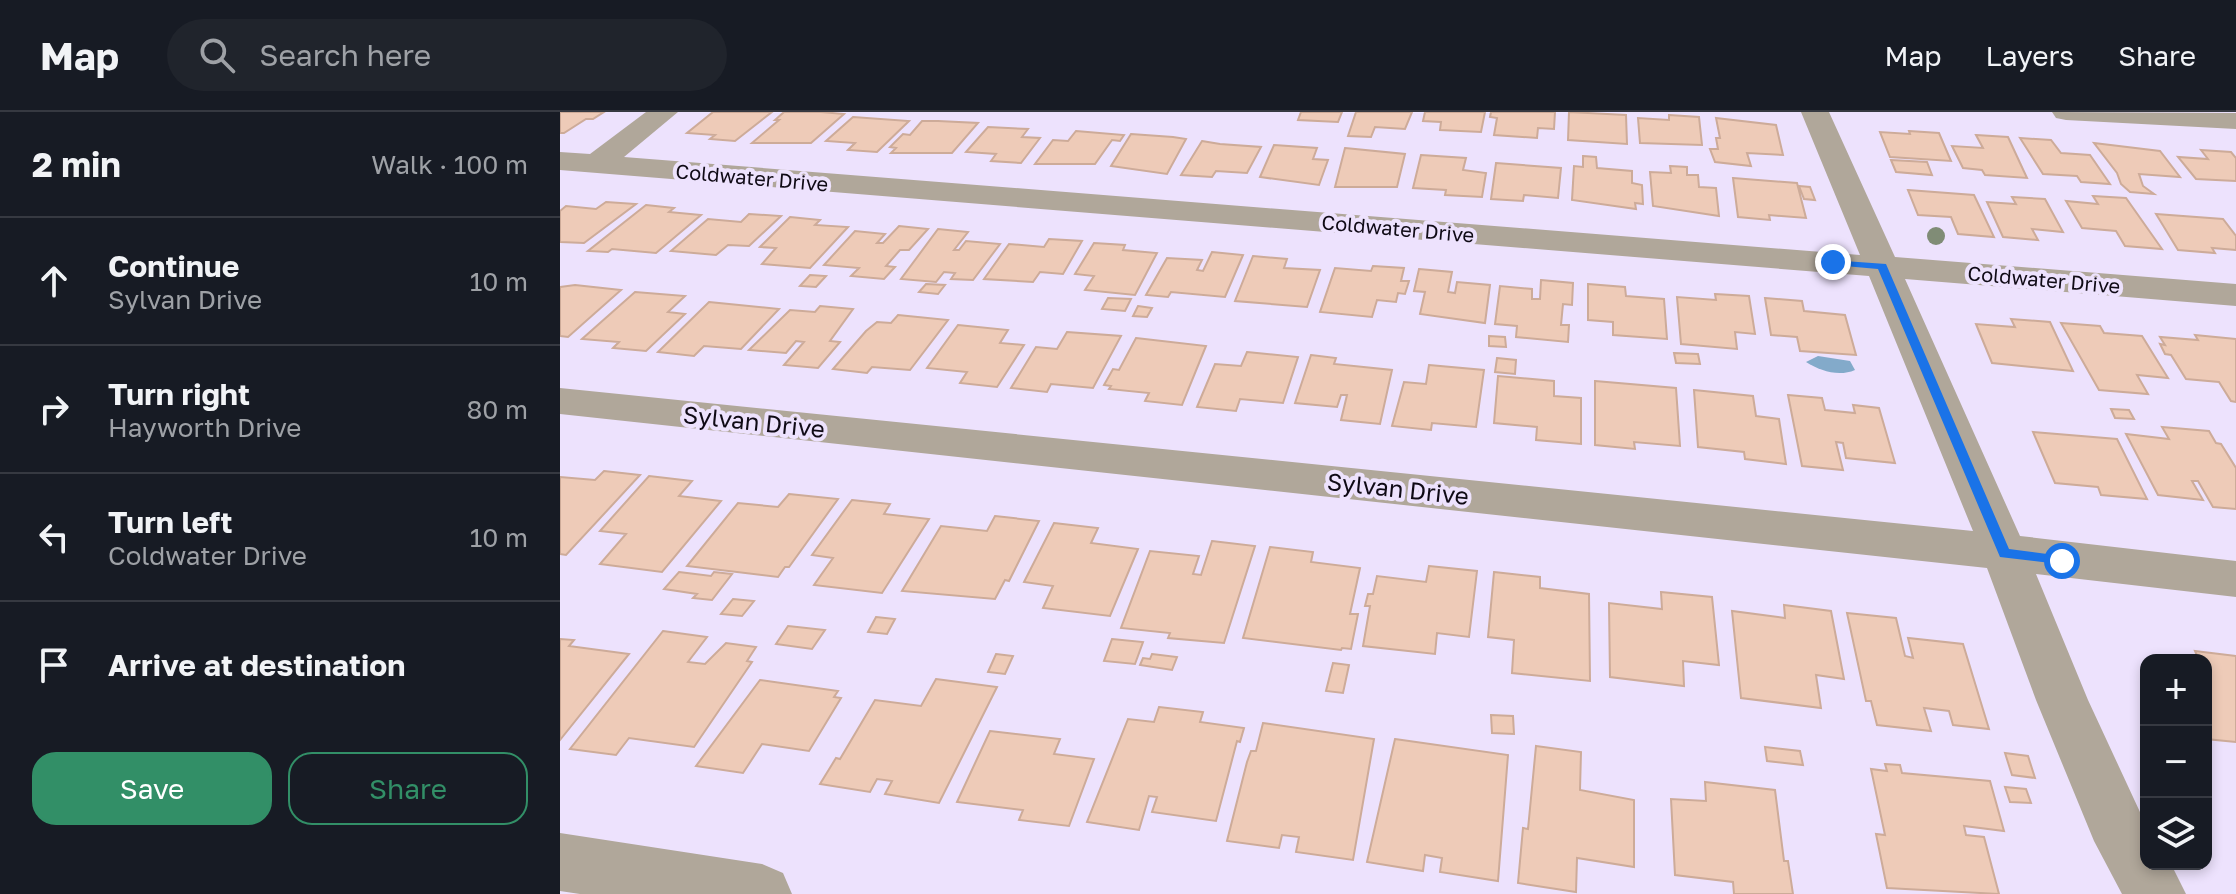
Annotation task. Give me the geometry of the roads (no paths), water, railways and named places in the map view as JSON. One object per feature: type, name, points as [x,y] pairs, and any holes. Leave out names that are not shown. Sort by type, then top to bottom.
[{"type":"street","points":[[596,164],[664,112]]},
{"type":"street","points":[[1815,112],[2004,553],[2062,700],[2123,841],[2156,894]]},
{"type":"street","points":[[2066,112],[2236,121]]},
{"type":"street","name":"Coldwater Drive","points":[[560,161],[2236,295]]},
{"type":"street","name":"Sylvan Drive","points":[[560,401],[2236,579]]},
{"type":"street","points":[[560,862],[671,887],[762,894]]},
{"type":"water","points":[[1818,356],[1850,361],[1855,370],[1830,372],[1806,362]]}]
